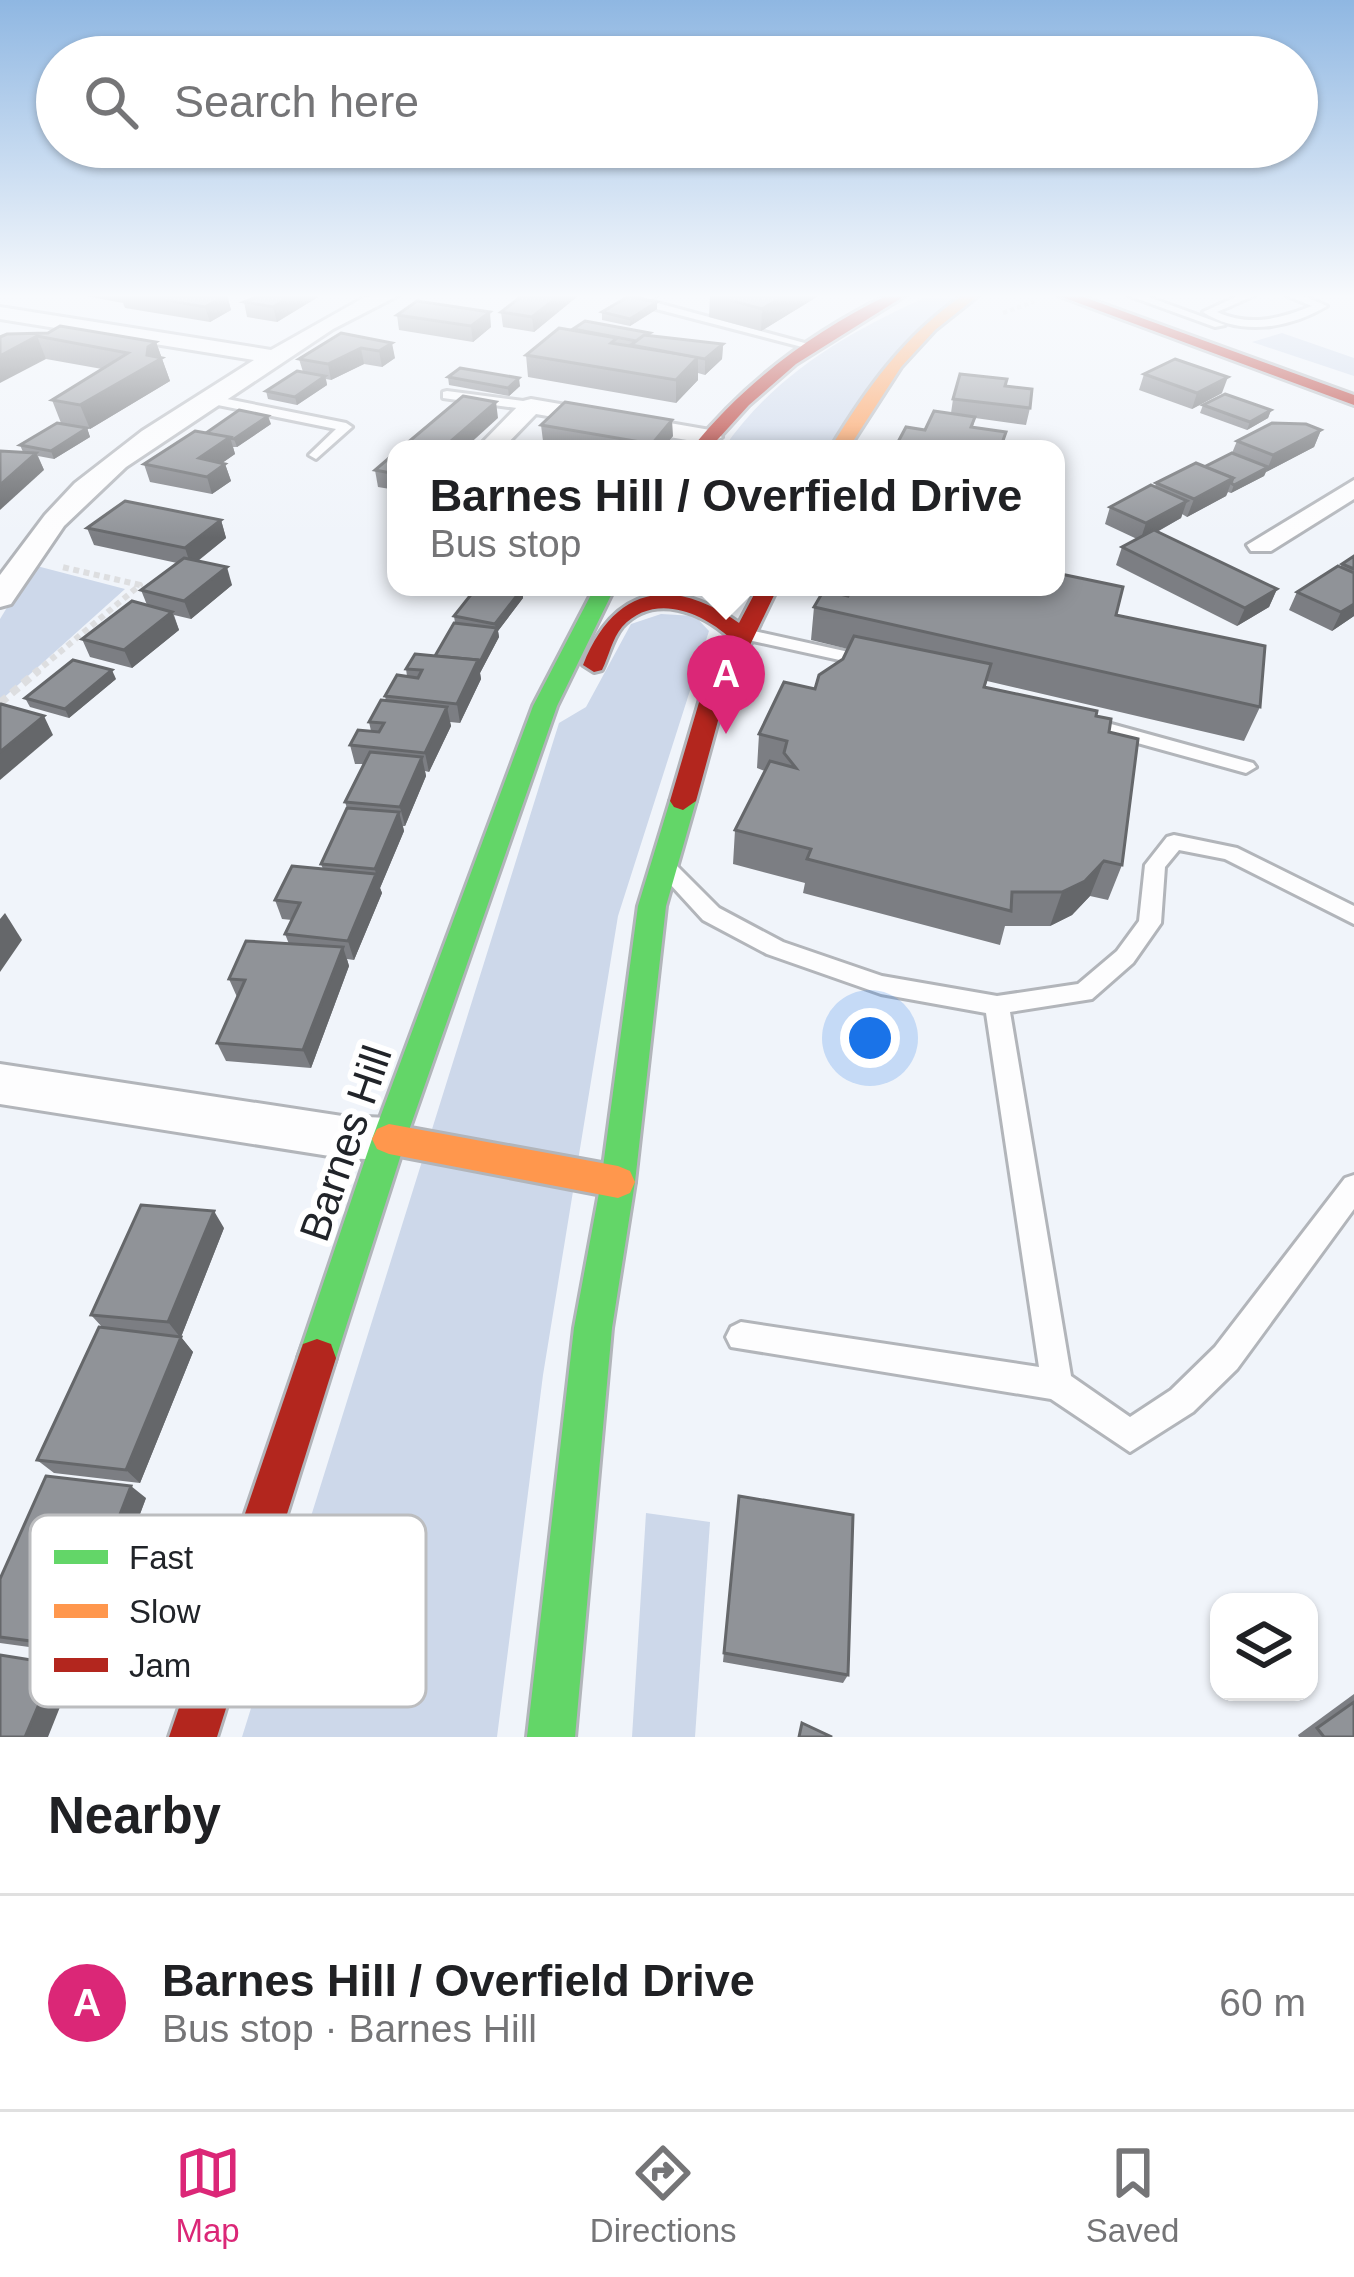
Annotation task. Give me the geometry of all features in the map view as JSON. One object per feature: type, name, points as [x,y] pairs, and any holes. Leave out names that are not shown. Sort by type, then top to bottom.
[{"type":"main road","points":[[708,440],[766,376]]},
{"type":"main road","points":[[843,440],[880,376]]},
{"type":"main road","points":[[1287,376],[1354,400]]},
{"type":"main road","name":"Barnes Hill","points":[[266,1515],[388,1139],[545,706],[600,596]]},
{"type":"main road","points":[[551,1737],[593,1328],[618,1182],[652,906],[712,699],[764,596]]},
{"type":"main road","points":[[545,706],[582,691],[614,621],[644,605],[672,601],[703,608],[744,636]]},
{"type":"main road","points":[[388,1139],[618,1182]]},
{"type":"main road","name":"Barnes Hill","points":[[194,1737],[204,1707]]},
{"type":"street","points":[[0,598],[23,558],[93,476],[245,376]]},
{"type":"street","points":[[497,440],[531,406],[691,440]]},
{"type":"street","points":[[1261,545],[1354,488]]},
{"type":"street","points":[[0,1084],[342,1137],[388,1139]]},
{"type":"lane","points":[[447,395],[531,406]]},
{"type":"lane","points":[[208,399],[346,427],[316,455]]},
{"type":"lane","points":[[744,636],[882,664]]},
{"type":"lane","points":[[1068,718],[1246,767]]},
{"type":"lane","points":[[666,866],[711,914],[775,949],[881,985],[997,1005],[1084,992],[1125,957],[1150,923],[1155,865],[1174,842],[1230,853],[1354,916]]},
{"type":"lane","points":[[997,1005],[1057,1385]]},
{"type":"lane","points":[[741,1337],[1057,1385],[1130,1436],[1182,1401],[1226,1358],[1354,1187]]},
{"type":"path","points":[[0,703],[140,585],[23,558]]},
{"type":"shaded area","points":[[790,376],[891,376],[837,440],[730,440]]},
{"type":"shaded area","points":[[33,565],[125,589],[0,701],[0,619]]},
{"type":"shaded area","points":[[661,614],[695,616],[709,631],[618,916],[543,1375],[497,1737],[242,1737],[251,1707],[426,1707],[426,1515],[311,1515],[559,723],[586,707],[631,624]]},
{"type":"shaded area","points":[[646,1513],[710,1522],[695,1737],[632,1737]]},
{"type":"building","points":[[91,376],[130,376],[80,405],[52,400]]},
{"type":"building","points":[[289,376],[325,376],[295,397],[266,391]]},
{"type":"building","points":[[508,376],[519,378],[508,388],[448,377]]},
{"type":"building","points":[[959,376],[1007,379],[1005,386],[1032,389],[1030,408],[953,399]]},
{"type":"building","points":[[1150,376],[1228,377],[1197,393]]},
{"type":"building","points":[[1225,394],[1271,410],[1250,422],[1203,405]]},
{"type":"building","points":[[463,396],[496,402],[452,440],[411,440]]},
{"type":"building","points":[[565,402],[672,420],[655,440],[541,425]]},
{"type":"building","points":[[239,410],[268,416],[234,439],[206,433]]},
{"type":"building","points":[[934,411],[975,417],[971,427],[1006,432],[1003,440],[899,440],[906,427],[925,430]]},
{"type":"building","points":[[57,423],[87,428],[51,451],[20,445]]},
{"type":"building","points":[[1272,423],[1306,424],[1321,430],[1273,455],[1237,441]]},
{"type":"building","points":[[195,431],[230,437],[199,458],[225,464],[207,477],[144,464]]},
{"type":"building","points":[[0,451],[36,453],[0,485]]},
{"type":"building","points":[[1232,453],[1268,467],[1234,485],[1233,478],[1204,467]]},
{"type":"building","points":[[1196,463],[1233,478],[1194,499],[1156,483]]},
{"type":"building","points":[[1151,485],[1187,501],[1146,523],[1110,507]]},
{"type":"building","points":[[125,501],[221,520],[185,548],[87,528]]},
{"type":"building","points":[[1154,530],[1277,589],[1245,608],[1122,547]]},
{"type":"building","points":[[184,558],[227,567],[184,601],[141,590]]},
{"type":"building","points":[[1338,566],[1354,573],[1354,604],[1341,612],[1297,592]]},
{"type":"building","points":[[1065,575],[1123,587],[1116,615],[1265,646],[1260,707],[814,607],[820,596],[1065,596]]},
{"type":"building","points":[[470,596],[517,596],[495,624],[454,616]]},
{"type":"building","points":[[132,601],[172,612],[124,650],[82,639]]},
{"type":"building","points":[[454,623],[497,628],[479,664],[478,660],[435,656]]},
{"type":"building","points":[[854,636],[991,664],[984,687],[1097,711],[1096,716],[1111,719],[1109,732],[1138,739],[1122,865],[1104,861],[1085,881],[1062,892],[1012,892],[1011,911],[807,859],[811,849],[735,830],[770,761],[796,768],[784,753],[787,741],[759,734],[784,682],[815,689],[819,675],[843,659]]},
{"type":"building","points":[[415,654],[478,660],[457,704],[385,696],[397,675],[418,678],[422,670],[406,669]]},
{"type":"building","points":[[73,660],[112,670],[65,709],[25,698]]},
{"type":"building","points":[[381,700],[447,707],[425,753],[350,745],[358,730],[379,732],[384,723],[369,722]]},
{"type":"building","points":[[0,705],[44,716],[0,752]]},
{"type":"building","points":[[370,752],[422,757],[400,807],[345,802]]},
{"type":"building","points":[[347,808],[399,812],[375,869],[321,864]]},
{"type":"building","points":[[292,866],[376,874],[348,941],[285,934],[300,903],[275,900]]},
{"type":"building","points":[[246,941],[343,947],[303,1050],[217,1043],[245,980],[229,979]]},
{"type":"building","points":[[141,1205],[214,1211],[168,1322],[91,1315]]},
{"type":"building","points":[[99,1327],[181,1337],[126,1470],[37,1460]]},
{"type":"building","points":[[46,1476],[131,1486],[120,1515],[30,1515],[30,1641],[0,1637],[0,1579]]},
{"type":"building","points":[[739,1496],[853,1515],[848,1675],[724,1653]]},
{"type":"building","points":[[0,1655],[30,1660],[30,1707],[38,1707],[25,1737],[0,1737]]},
{"type":"building","points":[[1354,1702],[1354,1737],[1324,1737],[1317,1728]]},
{"type":"building","points":[[802,1723],[832,1737],[799,1737]]},
{"type":"traffic: fast","points":[[317,1358],[389,1139],[545,706],[600,596]]},
{"type":"traffic: fast","points":[[551,1737],[593,1328],[618,1182],[652,906],[683,801]]},
{"type":"traffic: slow","points":[[844,440],[886,376]]},
{"type":"traffic: slow","points":[[389,1139],[618,1182]]},
{"type":"traffic: jam","points":[[708,440],[771,376]]},
{"type":"traffic: jam","points":[[1288,376],[1354,400]]},
{"type":"traffic: jam","points":[[683,801],[712,699],[764,596]]},
{"type":"traffic: jam","points":[[594,665],[611,626],[646,603],[663,601],[698,608],[743,638]]},
{"type":"traffic: jam","points":[[266,1515],[317,1358]]},
{"type":"traffic: jam","points":[[193,1737],[203,1707]]},
{"type":"place","name":"Barnes Hill / Overfield Drive","points":[[726,734]]}]
